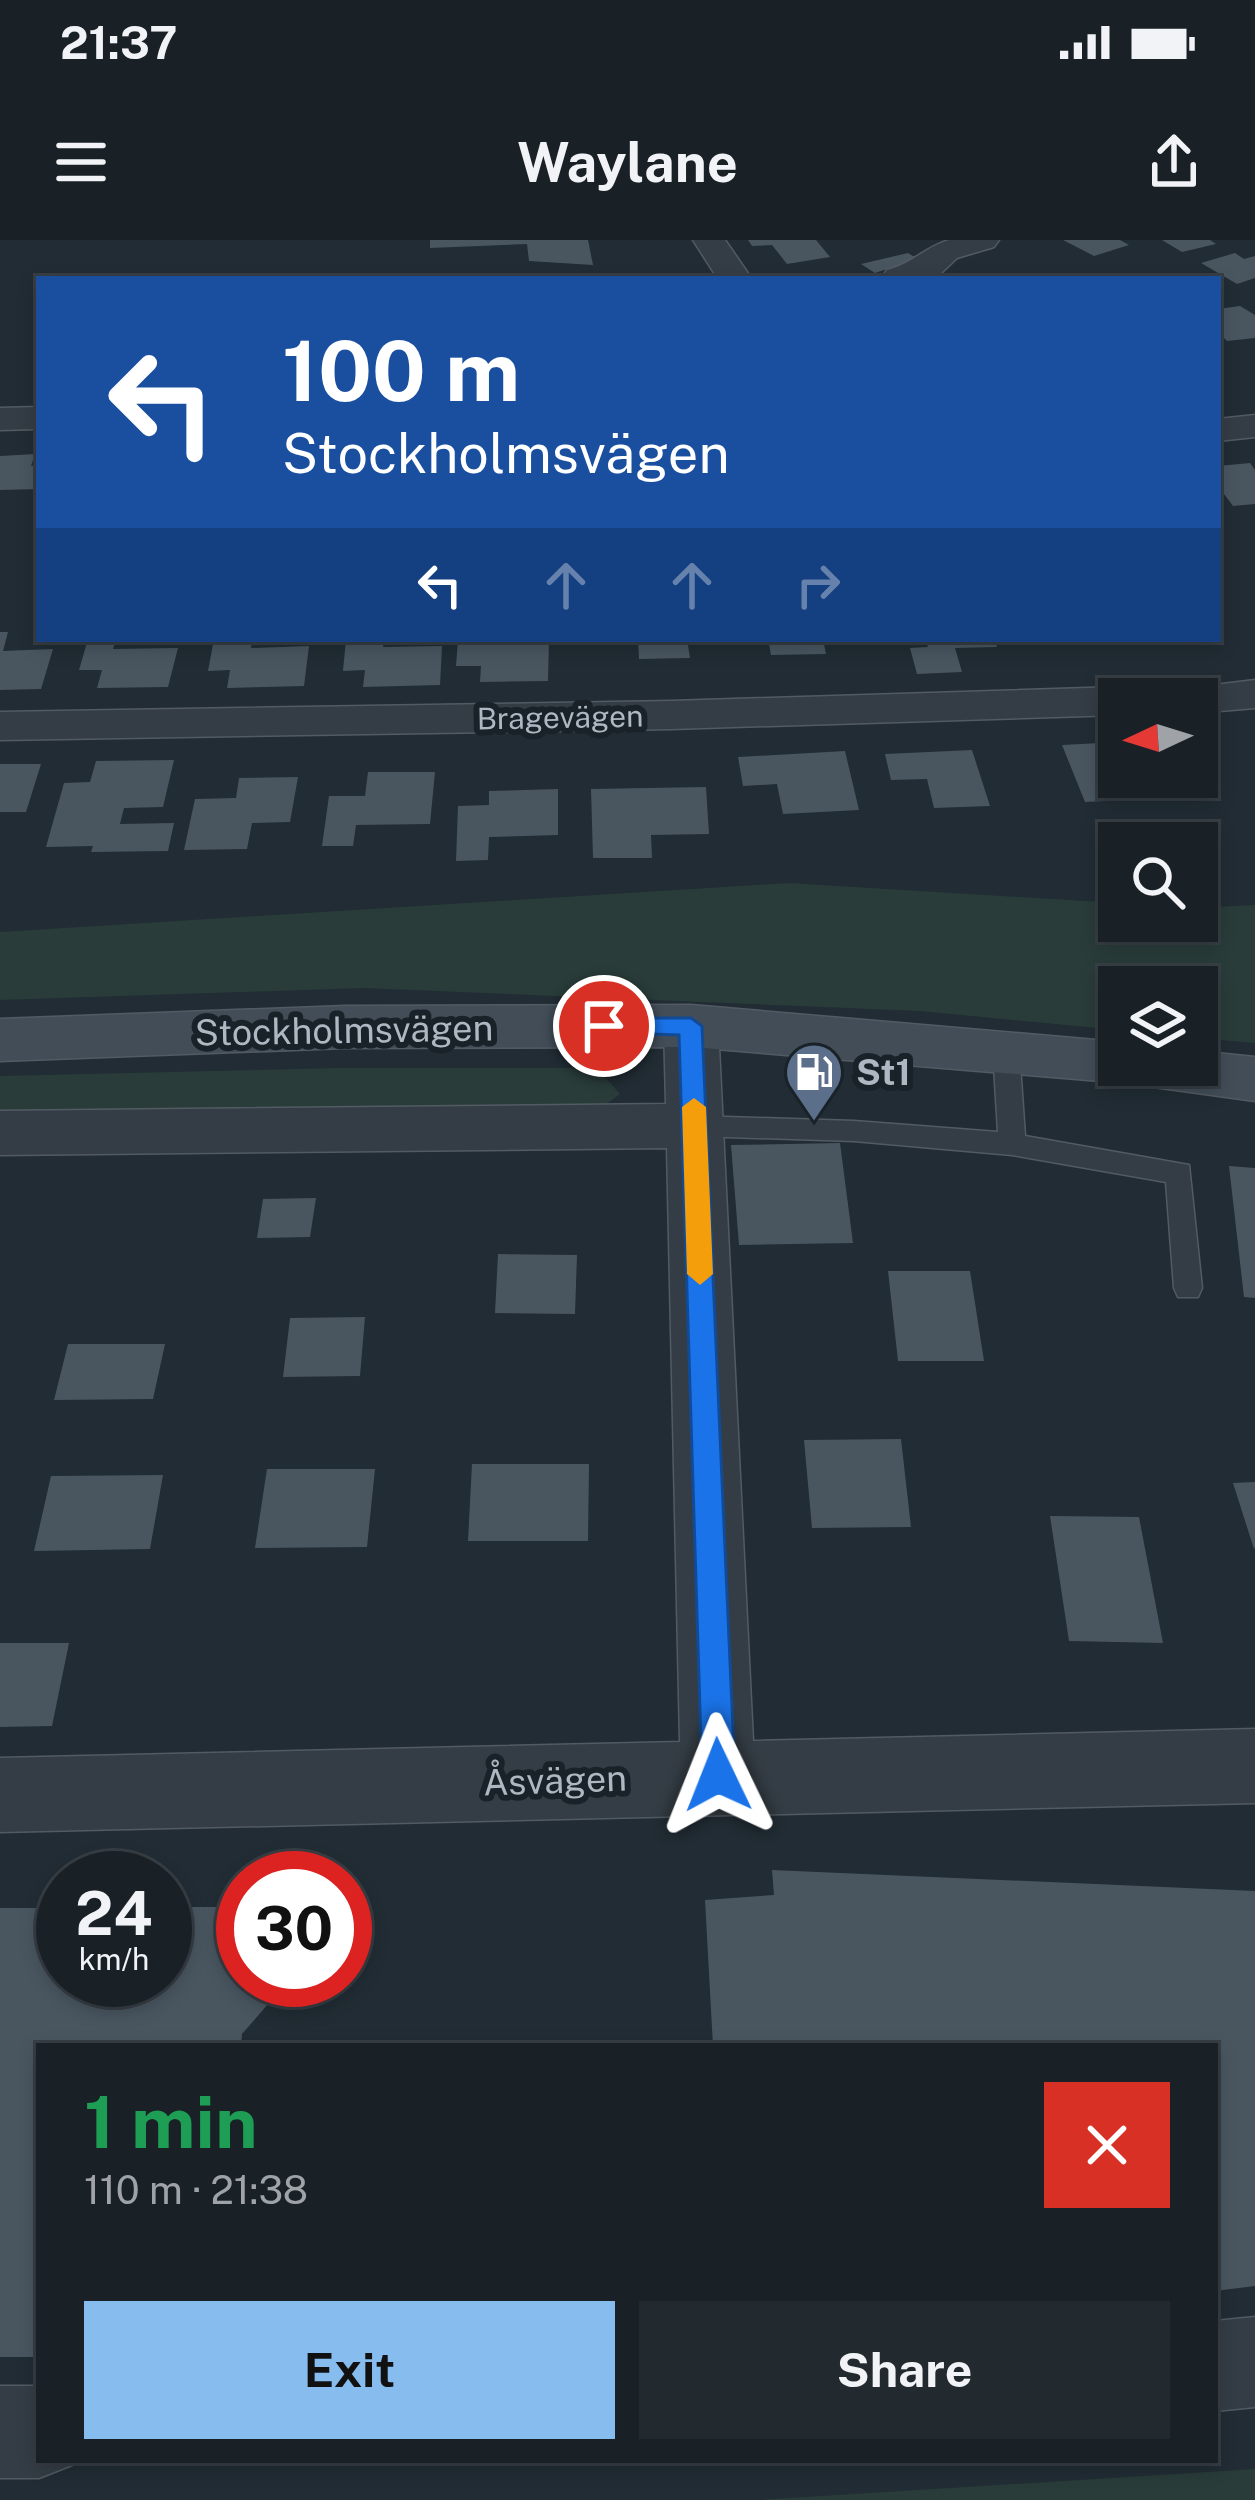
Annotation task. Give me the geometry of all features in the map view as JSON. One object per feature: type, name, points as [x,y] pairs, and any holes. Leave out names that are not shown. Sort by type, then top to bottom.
[{"type":"main road","name":"Stockholmsvägen","points":[[0,1040],[345,1027],[691,1026],[1098,1061]]},
{"type":"main road","points":[[1218,1074],[1255,1078]]},
{"type":"street","points":[[709,240],[733,276]]},
{"type":"street","points":[[903,276],[924,271],[946,251],[982,240]]},
{"type":"street","points":[[0,419],[36,418]]},
{"type":"street","points":[[1221,430],[1255,426]]},
{"type":"street","points":[[1218,697],[1255,694]]},
{"type":"street","name":"Bragevägen","points":[[0,726],[649,716],[1098,702]]},
{"type":"street","points":[[691,1026],[718,1775]]},
{"type":"street","points":[[0,1133],[695,1126]]},
{"type":"street","name":"Åsvägen","points":[[0,1795],[1255,1766]]},
{"type":"street","points":[[1218,2366],[1255,2362]]},
{"type":"street","points":[[0,2432],[36,2432]]},
{"type":"lane","points":[[1006,1050],[1012,1144]]},
{"type":"lane","points":[[695,1126],[854,1131],[1012,1144],[1179,1173],[1188,1288]]},
{"type":"green space","points":[[789,883],[1098,902],[1098,942],[1218,942],[1218,907],[1255,905],[1255,1043],[1218,1040],[1218,966],[1098,966],[1098,1028],[919,1011],[364,988],[0,1000],[0,932]]},
{"type":"green space","points":[[572,1068],[606,1078],[620,1094],[597,1111],[0,1110],[0,1076]]},
{"type":"green space","points":[[1255,2469],[1255,2500],[759,2500]]},
{"type":"building","points":[[430,240],[588,240],[593,265],[529,261],[527,244],[430,248]]},
{"type":"building","points":[[748,240],[816,240],[830,257],[787,264],[772,245],[752,246]]},
{"type":"building","points":[[1063,240],[1120,240],[1129,245],[1094,256]]},
{"type":"building","points":[[1162,240],[1210,240],[1216,244],[1182,252]]},
{"type":"building","points":[[908,253],[918,259],[875,273],[861,264]]},
{"type":"building","points":[[1235,253],[1244,259],[1255,256],[1255,278],[1237,284],[1201,263]]},
{"type":"building","points":[[1240,306],[1255,315],[1255,338],[1227,341],[1221,335],[1221,309]]},
{"type":"building","points":[[35,454],[31,466],[36,465],[36,489],[0,490],[0,456]]},
{"type":"building","points":[[1250,463],[1255,470],[1255,504],[1233,506],[1221,490],[1221,466]]},
{"type":"building","points":[[0,632],[8,632],[3,651],[53,649],[41,689],[0,690]]},
{"type":"building","points":[[87,642],[115,642],[113,649],[178,648],[168,687],[97,688],[102,670],[79,670]]},
{"type":"building","points":[[213,642],[252,642],[251,648],[309,646],[304,686],[227,688],[230,670],[208,671]]},
{"type":"building","points":[[346,642],[442,646],[440,685],[363,687],[365,670],[343,671]]},
{"type":"building","points":[[458,642],[549,642],[548,681],[480,682],[481,666],[456,666]]},
{"type":"building","points":[[638,642],[687,642],[690,658],[639,659]]},
{"type":"building","points":[[769,642],[824,642],[826,654],[771,655]]},
{"type":"building","points":[[926,642],[995,642],[997,647],[955,648],[962,672],[917,674],[910,648],[928,647]]},
{"type":"building","points":[[1098,743],[1098,798],[1143,799],[1085,802],[1062,745]]},
{"type":"building","points":[[972,750],[990,806],[934,808],[927,779],[891,780],[885,754]]},
{"type":"building","points":[[845,751],[859,810],[783,814],[777,784],[743,786],[738,757]]},
{"type":"building","points":[[174,760],[163,807],[124,808],[120,824],[174,823],[168,851],[46,847],[64,783],[90,782],[96,761]]},
{"type":"building","points":[[0,764],[41,764],[26,812],[0,812]]},
{"type":"building","points":[[368,772],[435,772],[430,824],[356,825],[353,846],[322,846],[329,796],[365,796]]},
{"type":"building","points":[[298,777],[290,822],[252,823],[247,849],[184,850],[195,799],[236,798],[239,778]]},
{"type":"building","points":[[706,787],[709,834],[651,835],[652,858],[593,858],[591,789]]},
{"type":"building","points":[[558,789],[558,835],[489,837],[488,860],[456,861],[458,806],[489,805],[489,791]]},
{"type":"building","points":[[840,1143],[853,1243],[739,1245],[731,1145]]},
{"type":"building","points":[[1229,1166],[1255,1168],[1255,1298],[1244,1297]]},
{"type":"building","points":[[316,1198],[310,1237],[257,1238],[263,1199]]},
{"type":"building","points":[[498,1254],[577,1255],[575,1314],[495,1313]]},
{"type":"building","points":[[888,1271],[970,1271],[984,1361],[898,1361]]},
{"type":"building","points":[[365,1317],[360,1376],[283,1377],[290,1318]]},
{"type":"building","points":[[68,1344],[165,1344],[153,1399],[54,1400]]},
{"type":"building","points":[[901,1439],[911,1527],[812,1528],[804,1440]]},
{"type":"building","points":[[472,1464],[589,1464],[588,1541],[468,1541]]},
{"type":"building","points":[[267,1469],[375,1469],[367,1547],[255,1548]]},
{"type":"building","points":[[163,1475],[150,1549],[34,1551],[51,1476]]},
{"type":"building","points":[[1255,1482],[1255,1548],[1254,1549],[1233,1483]]},
{"type":"building","points":[[1050,1516],[1139,1517],[1163,1643],[1069,1641]]},
{"type":"building","points":[[0,1643],[69,1643],[52,1726],[0,1727]]},
{"type":"building","points":[[772,1870],[1255,1891],[1255,2286],[1218,2291],[1218,2043],[713,2043],[705,1900],[774,1895]]},
{"type":"building","points":[[192,1907],[216,1907],[216,2007],[266,2007],[242,2034],[241,2043],[36,2043],[36,2357],[0,2357],[0,1908],[36,1908],[36,2007],[192,2007]]},
{"type":"slow traffic","points":[[694,1107],[700,1274]]},
{"type":"place","name":"St1","points":[[814,1123]]},
{"type":"route","points":[[604,1026],[691,1026],[718,1775]]}]
